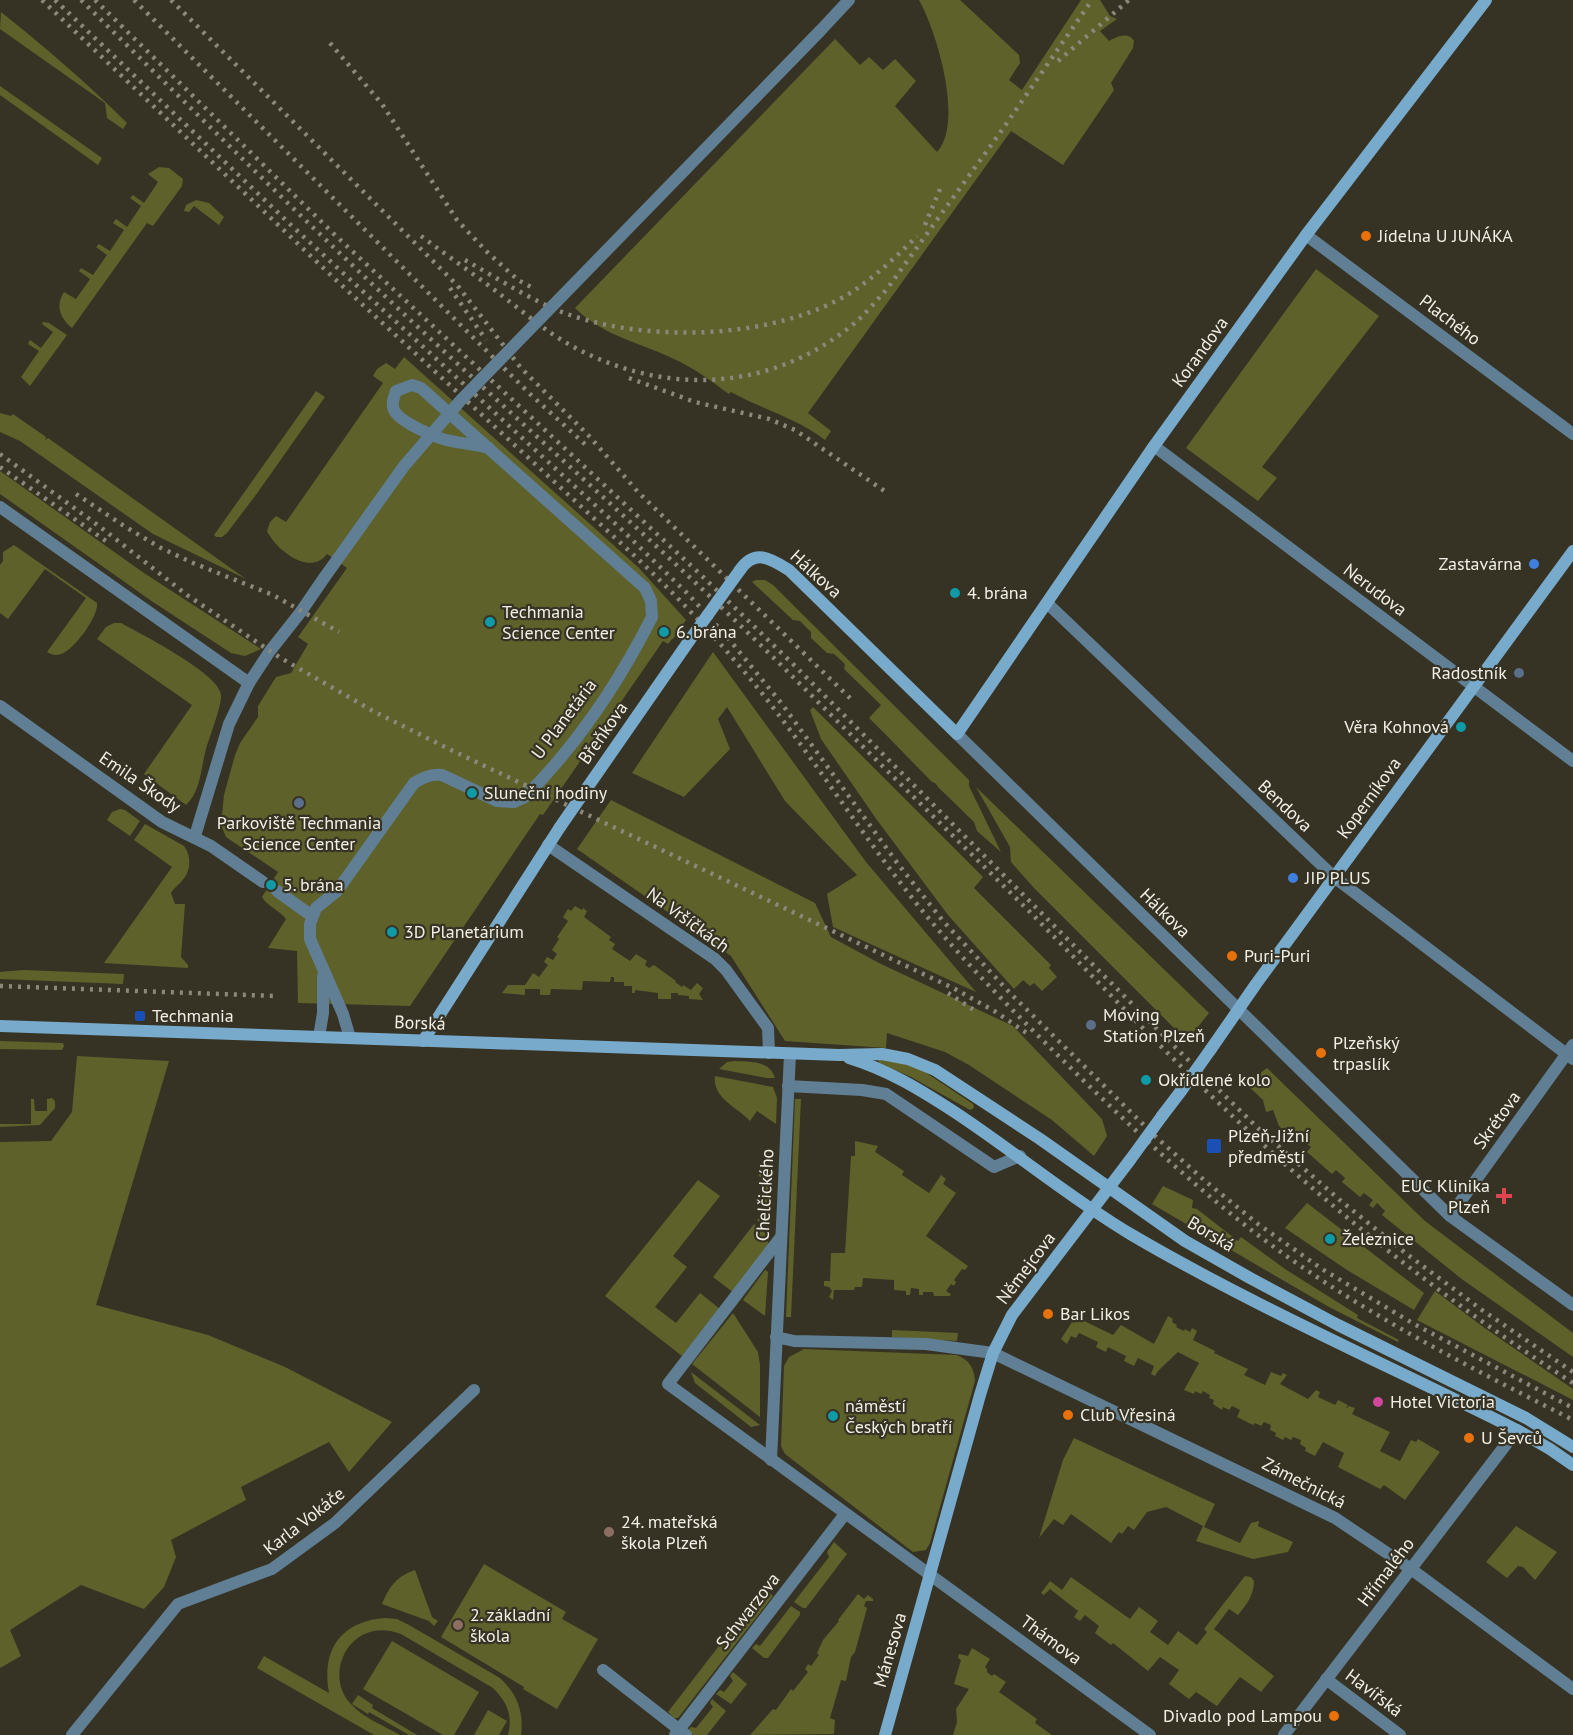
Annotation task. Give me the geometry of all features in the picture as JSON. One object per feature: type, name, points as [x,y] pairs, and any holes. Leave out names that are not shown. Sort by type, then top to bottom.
[{"type":"street","points":[[195,836],[229,724],[249,683],[404,466],[461,400],[849,0]]},
{"type":"street","name":"Korandova","points":[[957,734],[1154,446],[1306,235],[1486,0]]},
{"type":"street","name":"Plachého","points":[[1306,235],[1573,434]]},
{"type":"street","name":"U Planetária","points":[[312,916],[316,908],[337,891],[414,783],[422,778],[432,774],[442,774],[497,801],[514,802],[525,797],[574,741],[597,709],[652,617],[651,602],[645,588],[489,448],[422,388],[412,385],[396,391],[393,400],[394,410],[403,420],[449,441],[472,443],[489,448]]},
{"type":"street","name":"Nerudova","points":[[1154,446],[1573,761]]},
{"type":"street","points":[[0,507],[249,683]]},
{"type":"street","name":"Koperníkova","points":[[1162,1116],[1573,551]]},
{"type":"street","name":"Hálkova","points":[[740,570],[747,561],[762,557],[789,570],[1450,1216],[1573,1305]]},
{"type":"street","name":"Břeňkova","points":[[423,1041],[560,826],[740,570]]},
{"type":"street","name":"Bendova","points":[[1047,603],[1334,877],[1571,1052]]},
{"type":"street","name":"Emila Škody","points":[[0,706],[162,822],[195,836],[263,882]]},
{"type":"street","name":"Na Vršíčkách","points":[[548,845],[715,959],[726,970],[768,1028],[769,1053]]},
{"type":"street","points":[[277,891],[312,916],[310,939],[343,1014],[350,1038]]},
{"type":"street","points":[[319,1037],[323,1005],[323,968]]},
{"type":"street","name":"Borská","points":[[0,1026],[790,1054],[882,1054],[908,1059],[935,1070],[1040,1139],[1185,1241],[1338,1325],[1526,1418],[1573,1447]]},
{"type":"street","name":"Skrétova","points":[[1450,1216],[1571,1052]]},
{"type":"street","name":"Chelčického","points":[[776,1337],[790,1054]]},
{"type":"street","name":"Borská","points":[[839,1055],[896,1076],[1020,1156],[1131,1234],[1199,1272],[1517,1430],[1573,1465]]},
{"type":"street","points":[[788,1086],[862,1090],[886,1094],[994,1167],[1020,1156]]},
{"type":"street","name":"Němejcova","points":[[993,1353],[1012,1315],[1094,1210],[1162,1116]]},
{"type":"street","points":[[771,1460],[776,1337],[794,1341],[926,1344],[993,1353],[930,1575],[845,1514],[771,1460],[668,1384],[781,1237]]},
{"type":"street","name":"Zámečnická","points":[[993,1353],[1335,1518],[1411,1569],[1569,1685]]},
{"type":"street","name":"Karla Vokáče","points":[[72,1735],[178,1604],[272,1569],[335,1524],[474,1390]]},
{"type":"street","name":"Hřímalého","points":[[1284,1735],[1517,1430]]},
{"type":"street","name":"Schwarzova","points":[[603,1670],[680,1733],[845,1514]]},
{"type":"street","name":"Mánesova","points":[[885,1735],[930,1575]]},
{"type":"street","name":"Thámova","points":[[930,1575],[1150,1735]]},
{"type":"street","name":"Havířská","points":[[1326,1679],[1400,1735]]},
{"type":"green space","points":[[919,0],[960,0],[1019,55],[1020,63],[1009,80],[1022,90],[1081,0],[1100,0],[1110,16],[1117,19],[1100,31],[1109,41],[1129,36],[1134,41],[1133,48],[1111,83],[1114,90],[1063,165],[1011,131],[808,413],[831,431],[825,440],[791,420],[731,392],[729,394],[681,363],[598,326],[575,308],[835,39],[860,65],[869,57],[883,70],[895,59],[916,81],[895,106],[937,152],[945,138],[948,100],[940,55]]},
{"type":"green space","points":[[1,12],[34,38],[112,108],[127,123],[123,129],[107,118],[105,103],[0,29]]},
{"type":"green space","points":[[0,86],[102,158],[98,165],[0,95]]},
{"type":"green space","points":[[159,167],[169,168],[183,179],[182,186],[153,226],[147,223],[72,328],[60,312],[61,297],[64,292],[76,299],[90,279],[79,271],[81,268],[93,275],[107,255],[96,247],[99,244],[110,251],[124,230],[113,223],[116,219],[127,227],[141,206],[130,198],[133,195],[144,203],[158,182],[148,174]]},
{"type":"green space","points":[[196,200],[209,203],[224,217],[219,225],[194,206],[189,212],[184,211],[186,205]]},
{"type":"green space","points":[[1316,269],[1379,316],[1262,467],[1277,478],[1258,501],[1186,448]]},
{"type":"green space","points":[[43,322],[49,323],[67,335],[30,386],[21,377],[39,351],[28,344],[30,340],[41,348],[53,332],[42,324]]},
{"type":"green space","name":"Techmania Science Center","points":[[404,357],[639,568],[686,620],[668,644],[663,641],[543,815],[540,814],[410,1006],[298,1003],[297,951],[268,948],[286,919],[262,897],[278,872],[226,837],[221,825],[224,795],[235,755],[240,743],[258,717],[258,706],[276,677],[291,673],[308,644],[298,637],[347,568],[327,554],[312,563],[294,558],[278,546],[267,531],[270,522],[276,516],[286,522],[383,383],[373,376],[377,369],[386,363],[395,369]]},
{"type":"green space","points":[[316,391],[325,397],[227,533],[222,537],[216,537],[214,535]]},
{"type":"green space","points":[[0,413],[11,416],[13,414],[46,437],[45,440],[48,438],[246,579],[153,534],[20,441],[0,432]]},
{"type":"green space","points":[[0,471],[144,573],[261,649],[245,656],[231,653],[153,602],[0,494]]},
{"type":"green space","points":[[14,545],[97,603],[97,609],[85,632],[61,654],[54,655],[47,652],[86,598],[45,569],[8,619],[0,613],[0,565],[3,561],[3,552]]},
{"type":"green space","points":[[765,580],[773,585],[969,780],[969,786],[1001,852],[977,831],[974,822],[869,718],[881,705],[844,669],[845,664],[834,654],[827,653],[811,638],[811,632],[800,621],[793,620],[752,582]]},
{"type":"green space","points":[[114,623],[121,623],[194,666],[208,676],[221,695],[198,786],[186,805],[144,774],[192,705],[97,639],[106,627]]},
{"type":"green space","points":[[713,652],[866,862],[976,992],[833,927],[827,894],[857,875],[785,801],[727,707],[718,719],[730,749],[684,797],[632,773]]},
{"type":"green space","points":[[813,707],[983,877],[974,888],[1051,965],[1049,968],[1057,977],[1042,991],[1034,983],[1030,986],[1023,980],[1014,989],[948,915],[877,820],[821,739],[810,710]]},
{"type":"green space","points":[[976,787],[1209,1013],[1193,1033],[1183,1037],[1034,888],[1011,862],[1010,847]]},
{"type":"green space","points":[[611,800],[815,903],[831,937],[879,963],[1013,1026],[1102,1119],[1107,1136],[1094,1156],[1052,1120],[969,1065],[945,1052],[887,1033],[886,1048],[785,1041],[731,956],[577,849]]},
{"type":"green space","points":[[120,809],[140,821],[130,836],[107,820],[112,812]]},
{"type":"green space","points":[[145,824],[184,846],[188,855],[187,874],[171,893],[175,904],[185,904],[181,957],[188,968],[104,963],[172,867],[134,840]]},
{"type":"green space","points":[[575,906],[587,911],[584,917],[611,937],[609,940],[615,944],[612,949],[630,961],[636,954],[647,961],[645,965],[649,968],[654,965],[682,987],[683,985],[691,990],[697,983],[703,988],[699,994],[703,1000],[689,999],[689,996],[678,995],[678,993],[671,993],[671,999],[658,999],[658,993],[635,990],[635,993],[632,993],[632,986],[624,986],[624,982],[614,982],[614,977],[611,977],[610,982],[583,981],[582,990],[551,989],[550,995],[540,995],[540,989],[525,989],[525,995],[502,993],[508,985],[525,985],[533,973],[539,977],[548,965],[544,962],[547,957],[553,960],[557,954],[552,950],[559,939],[557,937],[568,921],[563,917],[568,909],[571,911]]},
{"type":"green space","points":[[24,970],[124,974],[123,984],[0,979],[0,972]]},
{"type":"green space","points":[[0,1041],[63,1043],[64,1046],[62,1050],[0,1049]]},
{"type":"green space","points":[[77,1056],[169,1061],[96,1305],[208,1335],[285,1367],[392,1422],[349,1472],[329,1442],[241,1487],[246,1500],[171,1540],[176,1557],[164,1587],[144,1609],[81,1585],[10,1630],[21,1656],[0,1668],[0,1142],[51,1141],[72,1112]]},
{"type":"green space","points":[[878,1059],[909,1064],[922,1070],[973,1104],[974,1108],[970,1110],[911,1077],[879,1063]]},
{"type":"green space","points":[[727,1062],[764,1065],[769,1068],[775,1078],[719,1069]]},
{"type":"green space","points":[[1267,1068],[1425,1221],[1573,1333],[1573,1357],[1463,1280],[1382,1215],[1385,1211],[1377,1203],[1373,1208],[1369,1205],[1373,1200],[1364,1193],[1360,1197],[1342,1182],[1345,1178],[1336,1170],[1332,1174],[1307,1152],[1311,1147],[1302,1140],[1298,1144],[1295,1141],[1298,1136],[1290,1129],[1286,1133],[1279,1126],[1273,1110],[1266,1112],[1263,1100],[1246,1084]]},
{"type":"green space","points":[[715,1076],[773,1087],[777,1098],[776,1124],[757,1111],[750,1121],[721,1096],[715,1084]]},
{"type":"green space","points":[[52,1098],[55,1101],[55,1108],[40,1125],[0,1127],[0,1124],[31,1124],[31,1099],[34,1099],[35,1111],[47,1111],[47,1099]]},
{"type":"green space","points":[[795,1099],[801,1099],[791,1317],[786,1317]]},
{"type":"green space","points":[[855,1141],[878,1146],[875,1152],[904,1171],[902,1175],[929,1193],[941,1175],[946,1179],[943,1184],[956,1193],[926,1236],[968,1266],[965,1270],[962,1269],[954,1280],[956,1282],[954,1286],[951,1284],[946,1291],[951,1294],[950,1296],[934,1296],[933,1292],[923,1292],[923,1295],[919,1295],[919,1289],[911,1288],[910,1295],[906,1295],[906,1291],[894,1290],[894,1280],[863,1278],[862,1287],[855,1287],[854,1290],[834,1290],[833,1300],[829,1297],[832,1291],[829,1287],[824,1286],[824,1281],[830,1281],[831,1253],[845,1253],[851,1156],[855,1156]]},
{"type":"green space","points":[[762,1162],[771,1174],[768,1230],[757,1220],[763,1213],[764,1180],[759,1176],[758,1170]]},
{"type":"green space","points":[[698,1180],[720,1196],[673,1256],[687,1267],[655,1307],[676,1323],[700,1293],[720,1309],[682,1356],[605,1296]]},
{"type":"green space","points":[[1163,1186],[1193,1200],[1192,1208],[1197,1209],[1238,1241],[1241,1237],[1285,1269],[1358,1315],[1357,1318],[1399,1340],[1398,1342],[1329,1307],[1152,1204]]},
{"type":"green space","points":[[1307,1203],[1424,1293],[1414,1310],[1347,1270],[1285,1228]]},
{"type":"green space","points":[[754,1224],[765,1233],[769,1245],[734,1293],[713,1277]]},
{"type":"green space","points":[[765,1270],[768,1272],[765,1316],[743,1300]]},
{"type":"green space","points":[[1435,1291],[1573,1389],[1573,1400],[1417,1320]]},
{"type":"green space","points":[[733,1313],[758,1352],[760,1417],[692,1364]]},
{"type":"green space","points":[[1168,1316],[1173,1319],[1172,1322],[1177,1325],[1176,1327],[1184,1331],[1185,1329],[1190,1332],[1192,1328],[1197,1331],[1193,1340],[1248,1369],[1244,1375],[1265,1385],[1271,1372],[1281,1376],[1283,1373],[1287,1375],[1280,1384],[1308,1399],[1316,1390],[1320,1392],[1318,1397],[1335,1405],[1338,1400],[1348,1405],[1346,1409],[1349,1406],[1355,1408],[1352,1414],[1390,1432],[1380,1451],[1400,1461],[1411,1440],[1416,1442],[1418,1439],[1440,1452],[1405,1500],[1384,1485],[1380,1489],[1338,1467],[1344,1453],[1323,1442],[1315,1456],[1305,1451],[1306,1448],[1300,1444],[1301,1440],[1293,1437],[1291,1440],[1285,1437],[1283,1440],[1270,1430],[1271,1425],[1264,1422],[1261,1426],[1255,1423],[1253,1425],[1237,1417],[1240,1410],[1232,1406],[1229,1410],[1223,1407],[1222,1410],[1213,1404],[1214,1400],[1203,1391],[1201,1394],[1195,1391],[1194,1394],[1184,1390],[1199,1363],[1178,1352],[1155,1376],[1151,1374],[1154,1366],[1138,1358],[1134,1366],[1124,1361],[1126,1356],[1108,1347],[1106,1352],[1096,1347],[1098,1342],[1079,1333],[1076,1338],[1071,1336],[1067,1344],[1061,1339],[1072,1322],[1074,1323],[1078,1318],[1113,1335],[1121,1325],[1154,1344]]},
{"type":"green space","points":[[892,1330],[958,1333],[957,1341],[892,1337]]},
{"type":"green space","points":[[804,1349],[956,1355],[970,1365],[975,1381],[930,1543],[926,1550],[913,1552],[785,1454],[781,1446],[784,1366],[789,1357]]},
{"type":"green space","points":[[691,1372],[760,1425],[751,1427],[695,1383]]},
{"type":"green space","points":[[1074,1438],[1215,1504],[1204,1527],[1240,1543],[1251,1523],[1259,1521],[1258,1526],[1293,1542],[1288,1552],[1253,1559],[1196,1541],[1203,1526],[1166,1507],[1147,1512],[1134,1530],[1128,1526],[1122,1534],[1119,1532],[1111,1543],[1071,1514],[1063,1525],[1054,1519],[1039,1538],[1063,1460]]},
{"type":"green space","points":[[1516,1526],[1557,1552],[1535,1580],[1523,1567],[1518,1566],[1507,1578],[1486,1562]]},
{"type":"green space","points":[[834,1542],[847,1554],[806,1608],[803,1608],[794,1602],[829,1557],[827,1552]]},
{"type":"green space","points":[[484,1564],[566,1612],[562,1619],[598,1639],[557,1709],[441,1637]]},
{"type":"green space","points":[[415,1570],[432,1617],[438,1621],[434,1626],[429,1621],[382,1604],[394,1583],[403,1575]]},
{"type":"green space","points":[[1245,1576],[1251,1577],[1254,1581],[1249,1599],[1238,1615],[1229,1609],[1214,1629],[1274,1676],[1261,1692],[1240,1677],[1217,1706],[1196,1692],[1189,1699],[1169,1684],[1179,1670],[1160,1657],[1148,1671],[1113,1643],[1111,1645],[1095,1633],[1099,1626],[1085,1615],[1080,1621],[1074,1617],[1078,1611],[1050,1589],[1044,1595],[1041,1593],[1050,1581],[1062,1590],[1071,1577],[1130,1619],[1139,1607],[1158,1621],[1150,1632],[1168,1645],[1178,1631],[1197,1645],[1207,1632],[1204,1629]]},
{"type":"green space","points":[[765,1589],[773,1596],[678,1718],[674,1718],[668,1712]]},
{"type":"green space","points":[[858,1594],[864,1599],[868,1595],[873,1601],[866,1601],[864,1606],[867,1608],[855,1652],[851,1657],[846,1681],[841,1680],[830,1718],[835,1720],[834,1734],[750,1735],[773,1709],[776,1710],[791,1689],[793,1691],[808,1672],[805,1669],[808,1664],[811,1666],[819,1655],[817,1653],[823,1640]]},
{"type":"green space","points":[[791,1606],[800,1612],[800,1615],[768,1658],[764,1658],[752,1648],[756,1644],[760,1646]]},
{"type":"green space","points":[[385,1618],[397,1619],[409,1625],[500,1678],[511,1690],[518,1704],[522,1726],[521,1735],[508,1735],[510,1721],[508,1709],[493,1688],[394,1632],[374,1631],[354,1641],[342,1660],[339,1671],[343,1693],[350,1703],[361,1713],[400,1735],[374,1735],[257,1668],[264,1656],[329,1693],[328,1664],[338,1640],[357,1625]]},
{"type":"green space","points":[[392,1641],[479,1692],[454,1735],[443,1735],[363,1689]]},
{"type":"green space","points":[[972,1648],[990,1659],[985,1667],[987,1672],[1006,1682],[999,1692],[1037,1719],[1035,1723],[1052,1735],[953,1735],[957,1722],[956,1709],[969,1689],[954,1684],[961,1660],[958,1658],[959,1654],[968,1656]]},
{"type":"green space","points":[[733,1672],[747,1684],[731,1704],[716,1694],[720,1690],[724,1692],[733,1681],[730,1676]]},
{"type":"green space","points":[[358,1695],[373,1705],[372,1708],[417,1735],[409,1735],[352,1704]]},
{"type":"green space","points":[[712,1699],[726,1711],[707,1735],[693,1735],[687,1731],[691,1727],[696,1728],[713,1707],[710,1703]]},
{"type":"green space","points":[[488,1710],[507,1721],[499,1735],[474,1735]]},
{"type":"railway","points":[[42,0],[337,281],[638,559],[688,609],[765,697],[887,865],[930,920],[1004,1001],[1136,1131],[1219,1204],[1277,1250],[1308,1271],[1405,1331],[1573,1420]]},
{"type":"railway","points":[[55,0],[292,226],[620,528],[688,594],[728,638],[782,704],[898,864],[943,921],[1010,993],[1157,1138],[1258,1224],[1322,1269],[1414,1324],[1573,1408]]},
{"type":"railway","points":[[81,0],[376,288],[735,620],[1033,915],[1215,1100],[1281,1161],[1402,1262],[1486,1324],[1573,1383]]},
{"type":"railway","points":[[95,0],[336,236],[699,573],[796,667],[1262,1132],[1341,1201],[1408,1255],[1482,1310],[1573,1372]]},
{"type":"railway","points":[[134,0],[530,394],[587,446]]},
{"type":"railway","points":[[171,0],[457,285],[521,368],[589,436],[638,492],[854,702]]},
{"type":"railway","points":[[421,236],[554,335],[607,362],[644,374],[681,379],[718,379],[754,374],[790,362],[824,345],[856,322],[887,289],[1002,130],[1092,0]]},
{"type":"railway","points":[[1058,61],[1129,0]]},
{"type":"railway","points":[[330,43],[382,104],[457,220],[518,280],[533,288]]},
{"type":"railway","points":[[925,225],[940,189]]},
{"type":"railway","points":[[465,260],[529,297],[570,315],[638,330],[714,332],[788,319],[822,308],[861,286],[917,236]]},
{"type":"railway","points":[[450,288],[486,340]]},
{"type":"railway","points":[[629,378],[695,402],[769,419],[795,430],[886,492]]},
{"type":"railway","points":[[0,454],[99,526],[187,595],[279,657],[373,711],[955,989],[996,1012],[1028,1034]]},
{"type":"railway","points":[[0,467],[106,541]]},
{"type":"railway","points":[[76,494],[161,548],[273,595],[339,632]]},
{"type":"railway","points":[[0,986],[275,996]]},
{"type":"railway","points":[[948,993],[977,1012]]},
{"type":"place","name":"Jídelna U JUNÁKA","points":[[1366,236]]},
{"type":"place","name":"Zastavárna","points":[[1534,564]]},
{"type":"place","name":"4. brána","points":[[955,593]]},
{"type":"place","name":"Techmania Science Center","points":[[490,622]]},
{"type":"place","name":"6. brána","points":[[664,632]]},
{"type":"place","name":"Radostník","points":[[1519,673]]},
{"type":"place","name":"Věra Kohnová","points":[[1461,727]]},
{"type":"place","name":"Sluneční hodiny","points":[[472,793]]},
{"type":"place","name":"Parkoviště Techmania Science Center","points":[[299,803]]},
{"type":"place","name":"JIP PLUS","points":[[1293,878]]},
{"type":"place","name":"5. brána","points":[[271,885]]},
{"type":"place","name":"3D Planetárium","points":[[392,932]]},
{"type":"place","name":"Puri-Puri","points":[[1232,956]]},
{"type":"place","name":"Techmania","points":[[140,1016]]},
{"type":"place","name":"Moving Station Plzeň","points":[[1091,1025]]},
{"type":"place","name":"Plzeňský trpaslík","points":[[1321,1053]]},
{"type":"place","name":"Okřídlené kolo","points":[[1146,1080]]},
{"type":"place","name":"Plzeň-Jižní předměstí","points":[[1214,1146]]},
{"type":"place","name":"EUC Klinika Plzeň","points":[[1504,1196]]},
{"type":"place","name":"Železnice","points":[[1330,1239]]},
{"type":"place","name":"Bar Likos","points":[[1048,1314]]},
{"type":"place","name":"Hotel Victoria","points":[[1378,1402]]},
{"type":"place","name":"Club Vřesiná","points":[[1068,1415]]},
{"type":"place","name":"náměstí Českých bratří","points":[[833,1416]]},
{"type":"place","name":"U Ševců","points":[[1469,1438]]},
{"type":"place","name":"24. mateřská škola Plzeň","points":[[609,1532]]},
{"type":"place","name":"2. základní škola","points":[[458,1625]]},
{"type":"place","name":"Divadlo pod Lampou","points":[[1334,1716]]}]
